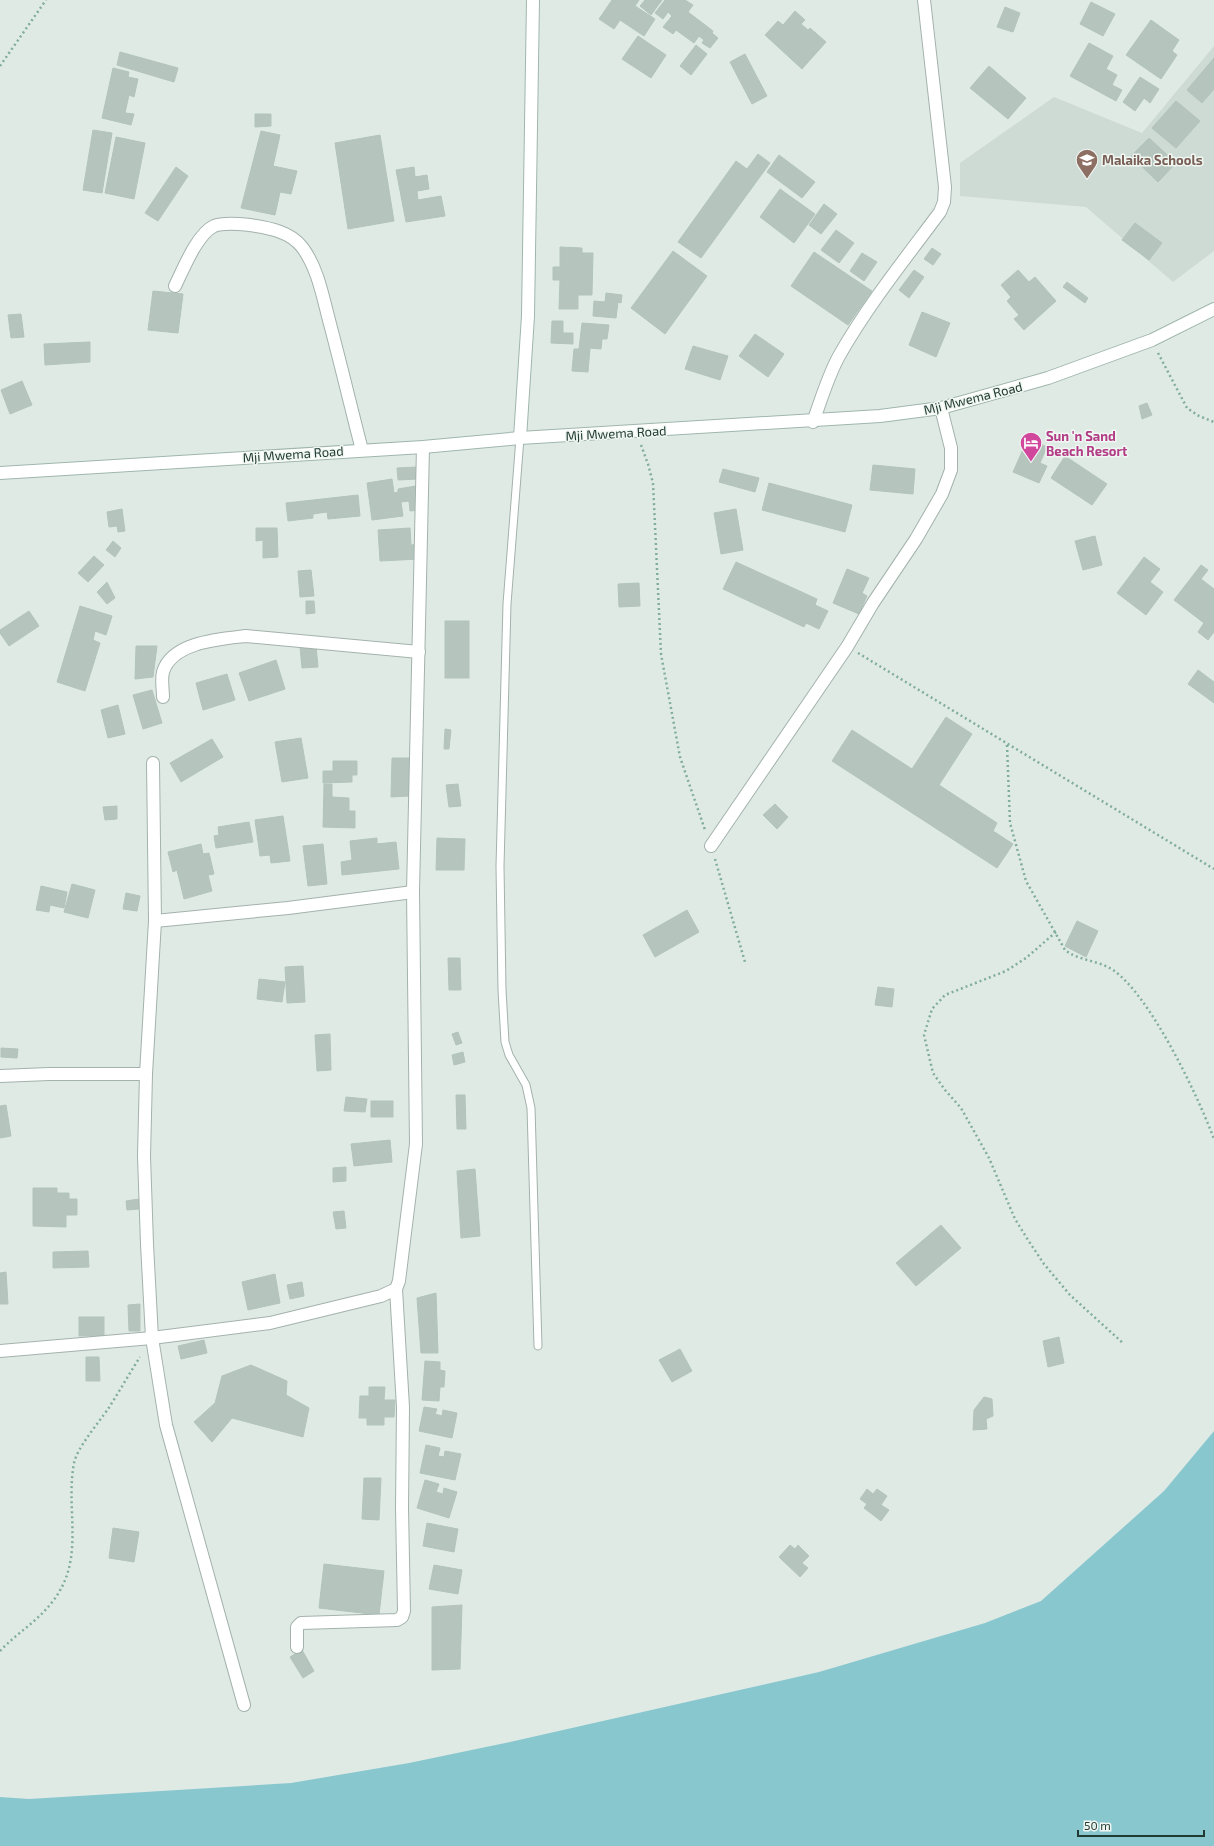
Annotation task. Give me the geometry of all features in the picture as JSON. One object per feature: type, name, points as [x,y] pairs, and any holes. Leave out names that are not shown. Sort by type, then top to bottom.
[{"type":"street","points":[[520,438],[528,316],[533,0]]},
{"type":"street","points":[[813,422],[838,357],[858,325],[940,212],[944,202],[945,187],[924,0]]},
{"type":"street","points":[[175,286],[198,242],[208,230],[215,226],[246,225],[270,228],[288,236],[301,246],[309,259],[321,290],[362,450]]},
{"type":"street","name":"Mji Mwema Road","points":[[0,473],[423,447],[520,438],[813,422],[880,416],[941,408],[1048,378],[1152,340],[1214,309]]},
{"type":"street","points":[[711,846],[847,647],[873,603],[916,539],[942,494],[951,470],[951,448],[941,408]]},
{"type":"street","points":[[297,1647],[297,1627],[298,1624],[301,1623],[397,1620],[402,1617],[403,1407],[396,1288],[399,1281],[416,1144],[413,892],[423,447]]},
{"type":"street","points":[[164,697],[162,679],[163,670],[172,657],[197,644],[223,639],[246,636],[419,652]]},
{"type":"street","points":[[153,763],[155,922],[146,1074],[145,1171],[152,1338],[166,1425],[244,1705]]},
{"type":"street","points":[[155,922],[288,908],[413,892]]},
{"type":"street","points":[[0,1076],[49,1074],[146,1074]]},
{"type":"street","points":[[0,1351],[152,1338],[270,1323],[381,1296],[396,1288]]},
{"type":"lane","points":[[520,438],[507,604],[500,866],[502,990],[505,1042],[509,1055],[526,1085],[531,1108],[538,1346]]},
{"type":"path","points":[[0,66],[46,0]]},
{"type":"path","points":[[1152,340],[1187,408],[1198,416],[1214,422]]},
{"type":"path","points":[[630,432],[640,442],[653,483],[661,654],[680,757],[711,846],[745,962]]},
{"type":"path","points":[[847,647],[1214,869]]},
{"type":"path","points":[[1007,745],[1010,823],[1026,881],[1065,950],[1080,959],[1095,962],[1112,970],[1135,992],[1165,1038],[1203,1111],[1214,1139]]},
{"type":"path","points":[[1056,932],[1026,958],[1006,971],[945,995],[932,1009],[924,1035],[933,1073],[945,1090],[961,1108],[986,1152],[1015,1219],[1028,1240],[1044,1264],[1070,1295],[1124,1344]]},
{"type":"path","points":[[0,1651],[36,1620],[54,1601],[64,1584],[70,1568],[72,1548],[74,1461],[152,1338]]},
{"type":"shaded area","name":"Malaika Schools","points":[[1214,46],[1214,251],[1173,282],[1086,207],[960,196],[960,163],[1054,97],[1142,133]]},
{"type":"water","points":[[1214,1431],[1214,1846],[0,1846],[0,1797],[29,1799],[291,1783],[409,1763],[510,1742],[819,1672],[985,1623],[1041,1601],[1164,1491]]},
{"type":"building","points":[[612,0],[639,0],[635,6],[655,19],[644,36],[620,20],[614,29],[599,19]]},
{"type":"building","points":[[645,0],[662,0],[651,15],[640,6]]},
{"type":"building","points":[[665,0],[685,0],[693,5],[688,12],[713,31],[712,33],[718,38],[710,48],[702,43],[704,40],[699,36],[694,43],[676,30],[673,34],[663,27],[672,16],[668,12],[663,19],[655,13]]},
{"type":"building","points":[[1091,2],[1115,14],[1103,36],[1080,24]]},
{"type":"building","points":[[1005,7],[1020,13],[1013,32],[997,27]]},
{"type":"building","points":[[795,11],[805,20],[801,24],[808,30],[810,28],[826,42],[802,69],[765,35],[778,21],[783,25]]},
{"type":"building","points":[[1151,20],[1179,40],[1172,51],[1177,55],[1161,79],[1126,55]]},
{"type":"building","points":[[638,36],[666,55],[651,78],[622,59]]},
{"type":"building","points":[[1089,43],[1113,56],[1106,69],[1117,75],[1112,85],[1122,90],[1116,101],[1070,76]]},
{"type":"building","points":[[696,45],[707,54],[691,75],[680,66]]},
{"type":"building","points":[[120,52],[178,68],[174,82],[117,65]]},
{"type":"building","points":[[745,54],[767,96],[752,104],[730,62]]},
{"type":"building","points":[[1214,58],[1214,89],[1202,103],[1187,90]]},
{"type":"building","points":[[989,66],[1026,98],[1008,119],[970,88]]},
{"type":"building","points":[[113,68],[129,72],[128,77],[138,79],[134,97],[129,95],[125,113],[134,114],[131,125],[102,118]]},
{"type":"building","points":[[1140,77],[1159,89],[1150,103],[1144,98],[1135,111],[1123,102]]},
{"type":"building","points":[[1176,101],[1200,121],[1176,148],[1152,128]]},
{"type":"building","points":[[255,114],[271,114],[271,126],[255,127]]},
{"type":"building","points":[[93,130],[112,133],[102,193],[83,190]]},
{"type":"building","points":[[261,131],[280,135],[273,166],[297,171],[291,194],[280,192],[275,215],[241,208]]},
{"type":"building","points":[[380,135],[394,221],[348,229],[335,143]]},
{"type":"building","points":[[116,137],[145,143],[134,199],[105,193]]},
{"type":"building","points":[[1149,138],[1176,163],[1158,182],[1131,156]]},
{"type":"building","points":[[758,154],[770,163],[701,258],[678,242],[736,161],[747,169]]},
{"type":"building","points":[[779,155],[815,182],[802,198],[767,172]]},
{"type":"building","points":[[176,167],[188,176],[158,221],[145,213]]},
{"type":"building","points":[[414,167],[415,177],[427,175],[429,189],[417,191],[418,200],[441,196],[445,216],[406,222],[396,170]]},
{"type":"building","points":[[780,189],[815,214],[794,243],[760,217]]},
{"type":"building","points":[[824,204],[837,214],[821,234],[809,225]]},
{"type":"building","points":[[1135,223],[1162,243],[1149,260],[1122,240]]},
{"type":"building","points":[[836,230],[854,243],[839,263],[821,250]]},
{"type":"building","points":[[560,247],[582,248],[582,253],[593,253],[592,295],[578,295],[578,309],[559,309],[560,280],[553,280],[553,267],[560,267]]},
{"type":"building","points":[[932,248],[941,254],[933,265],[924,259]]},
{"type":"building","points":[[673,251],[707,276],[665,334],[631,308]]},
{"type":"building","points":[[814,252],[872,291],[848,325],[791,286]]},
{"type":"building","points":[[862,253],[877,262],[864,281],[850,271]]},
{"type":"building","points":[[914,270],[924,277],[909,298],[899,290]]},
{"type":"building","points":[[1018,270],[1029,282],[1035,277],[1056,301],[1024,330],[1014,319],[1019,315],[1007,301],[1011,297],[1001,285]]},
{"type":"building","points":[[1067,282],[1088,298],[1085,303],[1063,287]]},
{"type":"building","points":[[153,291],[183,294],[178,333],[148,330]]},
{"type":"building","points":[[606,293],[622,295],[621,303],[618,302],[616,318],[593,316],[594,301],[605,302]]},
{"type":"building","points":[[922,312],[950,323],[936,357],[909,345]]},
{"type":"building","points":[[21,314],[24,337],[11,338],[8,315]]},
{"type":"building","points":[[552,321],[563,321],[563,333],[573,333],[573,344],[551,343]]},
{"type":"building","points":[[582,323],[609,325],[607,339],[602,339],[601,349],[590,348],[588,372],[572,371],[574,349],[579,349]]},
{"type":"building","points":[[755,334],[784,354],[768,377],[739,356]]},
{"type":"building","points":[[90,342],[90,362],[45,365],[44,344]]},
{"type":"building","points":[[693,346],[728,356],[720,380],[685,369]]},
{"type":"building","points":[[22,381],[32,405],[10,414],[1,390]]},
{"type":"building","points":[[1147,403],[1152,415],[1142,419],[1139,406]]},
{"type":"building","points":[[1028,438],[1047,447],[1040,463],[1047,466],[1039,483],[1013,472]]},
{"type":"building","points":[[1065,456],[1107,484],[1092,505],[1051,478]]},
{"type":"building","points":[[873,465],[915,469],[913,494],[870,490]]},
{"type":"building","points":[[417,467],[418,479],[398,480],[397,468]]},
{"type":"building","points":[[723,469],[759,478],[755,492],[719,482]]},
{"type":"building","points":[[392,479],[394,493],[398,492],[398,489],[416,486],[420,510],[410,511],[409,501],[401,502],[403,516],[372,520],[367,483]]},
{"type":"building","points":[[769,483],[852,505],[845,532],[762,510]]},
{"type":"building","points":[[358,495],[360,516],[328,519],[327,512],[313,514],[313,518],[288,521],[286,503]]},
{"type":"building","points":[[122,509],[125,531],[118,532],[117,526],[109,527],[107,512]]},
{"type":"building","points":[[736,509],[743,550],[721,554],[714,513]]},
{"type":"building","points":[[256,528],[277,528],[278,557],[263,558],[263,540],[256,541]]},
{"type":"building","points":[[410,528],[411,545],[419,544],[420,559],[380,561],[378,530]]},
{"type":"building","points":[[1095,536],[1102,565],[1083,570],[1075,541]]},
{"type":"building","points":[[113,541],[121,548],[115,557],[106,550]]},
{"type":"building","points":[[94,556],[104,565],[88,582],[78,573]]},
{"type":"building","points":[[1144,557],[1160,569],[1150,582],[1163,592],[1146,615],[1117,593]]},
{"type":"building","points":[[736,562],[817,599],[815,605],[828,611],[819,629],[806,623],[804,627],[723,589]]},
{"type":"building","points":[[1201,565],[1208,570],[1201,579],[1214,589],[1214,632],[1208,640],[1198,632],[1204,623],[1174,600]]},
{"type":"building","points":[[847,569],[869,578],[862,593],[867,596],[859,614],[833,603]]},
{"type":"building","points":[[311,570],[314,596],[300,597],[298,571]]},
{"type":"building","points":[[107,582],[115,598],[107,604],[97,592]]},
{"type":"building","points":[[639,583],[640,606],[619,607],[618,584]]},
{"type":"building","points":[[306,601],[314,601],[315,613],[306,614]]},
{"type":"building","points":[[80,606],[112,616],[106,635],[95,631],[93,640],[100,643],[85,691],[57,682]]},
{"type":"building","points":[[29,611],[39,626],[9,646],[0,633],[0,630]]},
{"type":"building","points":[[445,621],[469,621],[469,678],[445,678]]},
{"type":"building","points":[[136,646],[157,646],[153,677],[135,679]]},
{"type":"building","points":[[316,646],[318,667],[302,668],[300,647]]},
{"type":"building","points":[[276,660],[285,689],[249,701],[239,673]]},
{"type":"building","points":[[1198,670],[1214,682],[1214,703],[1188,684]]},
{"type":"building","points":[[227,674],[235,700],[203,710],[196,683]]},
{"type":"building","points":[[152,690],[162,723],[143,729],[133,695]]},
{"type":"building","points":[[118,705],[125,734],[108,738],[101,710]]},
{"type":"building","points":[[946,717],[972,734],[939,785],[997,823],[993,831],[1013,844],[997,868],[832,761],[852,730],[912,769]]},
{"type":"building","points":[[445,729],[451,730],[449,749],[444,749]]},
{"type":"building","points":[[301,738],[308,778],[282,782],[275,742]]},
{"type":"building","points":[[212,739],[223,757],[181,782],[170,763]]},
{"type":"building","points":[[392,758],[411,758],[410,796],[391,797]]},
{"type":"building","points":[[333,761],[357,761],[357,775],[352,775],[352,782],[323,783],[323,771],[333,771]]},
{"type":"building","points":[[324,784],[332,784],[332,797],[349,798],[349,811],[355,811],[355,828],[323,827]]},
{"type":"building","points":[[458,784],[461,806],[449,807],[446,785]]},
{"type":"building","points":[[775,804],[788,817],[777,829],[763,815]]},
{"type":"building","points":[[117,806],[117,819],[105,820],[103,807]]},
{"type":"building","points":[[283,816],[290,861],[271,863],[270,855],[260,856],[255,820]]},
{"type":"building","points":[[249,822],[253,842],[216,848],[214,836],[219,835],[218,827]]},
{"type":"building","points":[[377,838],[377,844],[396,842],[399,869],[342,875],[341,862],[352,860],[350,841]]},
{"type":"building","points":[[437,838],[465,839],[464,870],[436,870]]},
{"type":"building","points":[[201,844],[203,854],[209,853],[214,874],[208,875],[212,891],[184,899],[177,870],[173,872],[168,852]]},
{"type":"building","points":[[323,844],[327,884],[308,886],[303,846]]},
{"type":"building","points":[[72,884],[95,890],[88,918],[64,912]]},
{"type":"building","points":[[41,886],[67,892],[64,908],[50,905],[49,912],[36,910]]},
{"type":"building","points":[[126,893],[140,896],[137,911],[123,909]]},
{"type":"building","points":[[687,910],[699,932],[655,957],[643,935]]},
{"type":"building","points":[[1077,921],[1098,931],[1086,957],[1065,946]]},
{"type":"building","points":[[448,958],[460,958],[461,990],[449,990]]},
{"type":"building","points":[[303,966],[305,1002],[287,1003],[285,967]]},
{"type":"building","points":[[259,979],[285,982],[282,1002],[257,999]]},
{"type":"building","points":[[878,987],[894,989],[892,1007],[875,1005]]},
{"type":"building","points":[[458,1032],[462,1043],[456,1045],[452,1034]]},
{"type":"building","points":[[330,1034],[331,1070],[317,1071],[315,1035]]},
{"type":"building","points":[[1,1048],[18,1049],[17,1058],[1,1057]]},
{"type":"building","points":[[463,1052],[465,1062],[454,1065],[452,1055]]},
{"type":"building","points":[[456,1095],[465,1095],[466,1129],[457,1129]]},
{"type":"building","points":[[346,1097],[367,1099],[365,1112],[344,1111]]},
{"type":"building","points":[[371,1101],[393,1101],[393,1117],[371,1117]]},
{"type":"building","points":[[6,1105],[11,1136],[0,1138],[0,1106]]},
{"type":"building","points":[[390,1140],[392,1162],[354,1166],[351,1144]]},
{"type":"building","points":[[346,1167],[346,1181],[333,1182],[333,1168]]},
{"type":"building","points":[[475,1169],[480,1236],[461,1238],[457,1171]]},
{"type":"building","points":[[33,1188],[57,1188],[57,1193],[69,1193],[69,1199],[77,1199],[77,1215],[66,1215],[66,1227],[33,1226]]},
{"type":"building","points":[[139,1199],[139,1209],[127,1210],[126,1201]]},
{"type":"building","points":[[344,1211],[346,1228],[336,1229],[333,1212]]},
{"type":"building","points":[[941,1225],[961,1248],[916,1286],[896,1263]]},
{"type":"building","points":[[88,1251],[89,1267],[53,1268],[53,1252]]},
{"type":"building","points":[[6,1272],[8,1304],[0,1304],[0,1273]]},
{"type":"building","points":[[275,1274],[280,1303],[248,1310],[242,1282]]},
{"type":"building","points":[[302,1282],[304,1296],[290,1299],[287,1285]]},
{"type":"building","points":[[436,1293],[438,1353],[421,1353],[417,1298]]},
{"type":"building","points":[[140,1304],[140,1331],[129,1331],[128,1305]]},
{"type":"building","points":[[79,1317],[104,1317],[104,1336],[79,1336]]},
{"type":"building","points":[[1059,1337],[1064,1363],[1048,1367],[1043,1341]]},
{"type":"building","points":[[204,1340],[207,1353],[181,1359],[178,1346]]},
{"type":"building","points":[[680,1349],[692,1371],[672,1382],[659,1360]]},
{"type":"building","points":[[86,1357],[99,1357],[100,1381],[86,1381]]},
{"type":"building","points":[[425,1361],[440,1362],[440,1370],[445,1371],[444,1387],[440,1387],[439,1401],[422,1400]]},
{"type":"building","points":[[251,1365],[287,1381],[286,1395],[309,1408],[303,1437],[232,1418],[212,1442],[194,1422],[215,1403],[222,1376]]},
{"type":"building","points":[[369,1387],[385,1387],[384,1400],[395,1400],[394,1417],[384,1417],[384,1425],[367,1425],[367,1418],[359,1418],[360,1396],[369,1396]]},
{"type":"building","points":[[984,1397],[992,1399],[993,1416],[986,1419],[987,1429],[973,1430],[974,1410]]},
{"type":"building","points":[[424,1407],[437,1409],[435,1414],[442,1416],[443,1410],[457,1413],[452,1438],[419,1431]]},
{"type":"building","points":[[426,1445],[440,1448],[438,1456],[444,1457],[445,1451],[461,1454],[455,1480],[420,1473]]},
{"type":"building","points":[[364,1478],[381,1478],[379,1520],[362,1519]]},
{"type":"building","points":[[425,1480],[439,1484],[436,1492],[443,1494],[444,1488],[457,1492],[449,1518],[417,1508]]},
{"type":"building","points":[[867,1489],[873,1494],[877,1489],[887,1496],[881,1505],[889,1510],[881,1521],[864,1508],[867,1504],[860,1499]]},
{"type":"building","points":[[427,1523],[458,1529],[454,1552],[423,1546]]},
{"type":"building","points":[[113,1528],[139,1532],[134,1562],[109,1558]]},
{"type":"building","points":[[790,1545],[795,1549],[798,1545],[809,1556],[802,1563],[808,1568],[800,1577],[779,1557]]},
{"type":"building","points":[[324,1564],[384,1571],[379,1615],[319,1608]]},
{"type":"building","points":[[434,1565],[462,1570],[458,1594],[429,1589]]},
{"type":"building","points":[[462,1605],[460,1669],[432,1670],[432,1607]]},
{"type":"building","points":[[302,1650],[314,1671],[303,1678],[290,1657]]},
{"type":"place","name":"Malaika Schools","points":[[1087,180]]},
{"type":"place","name":"Sun 'n Sand Beach Resort","points":[[1031,462]]}]
